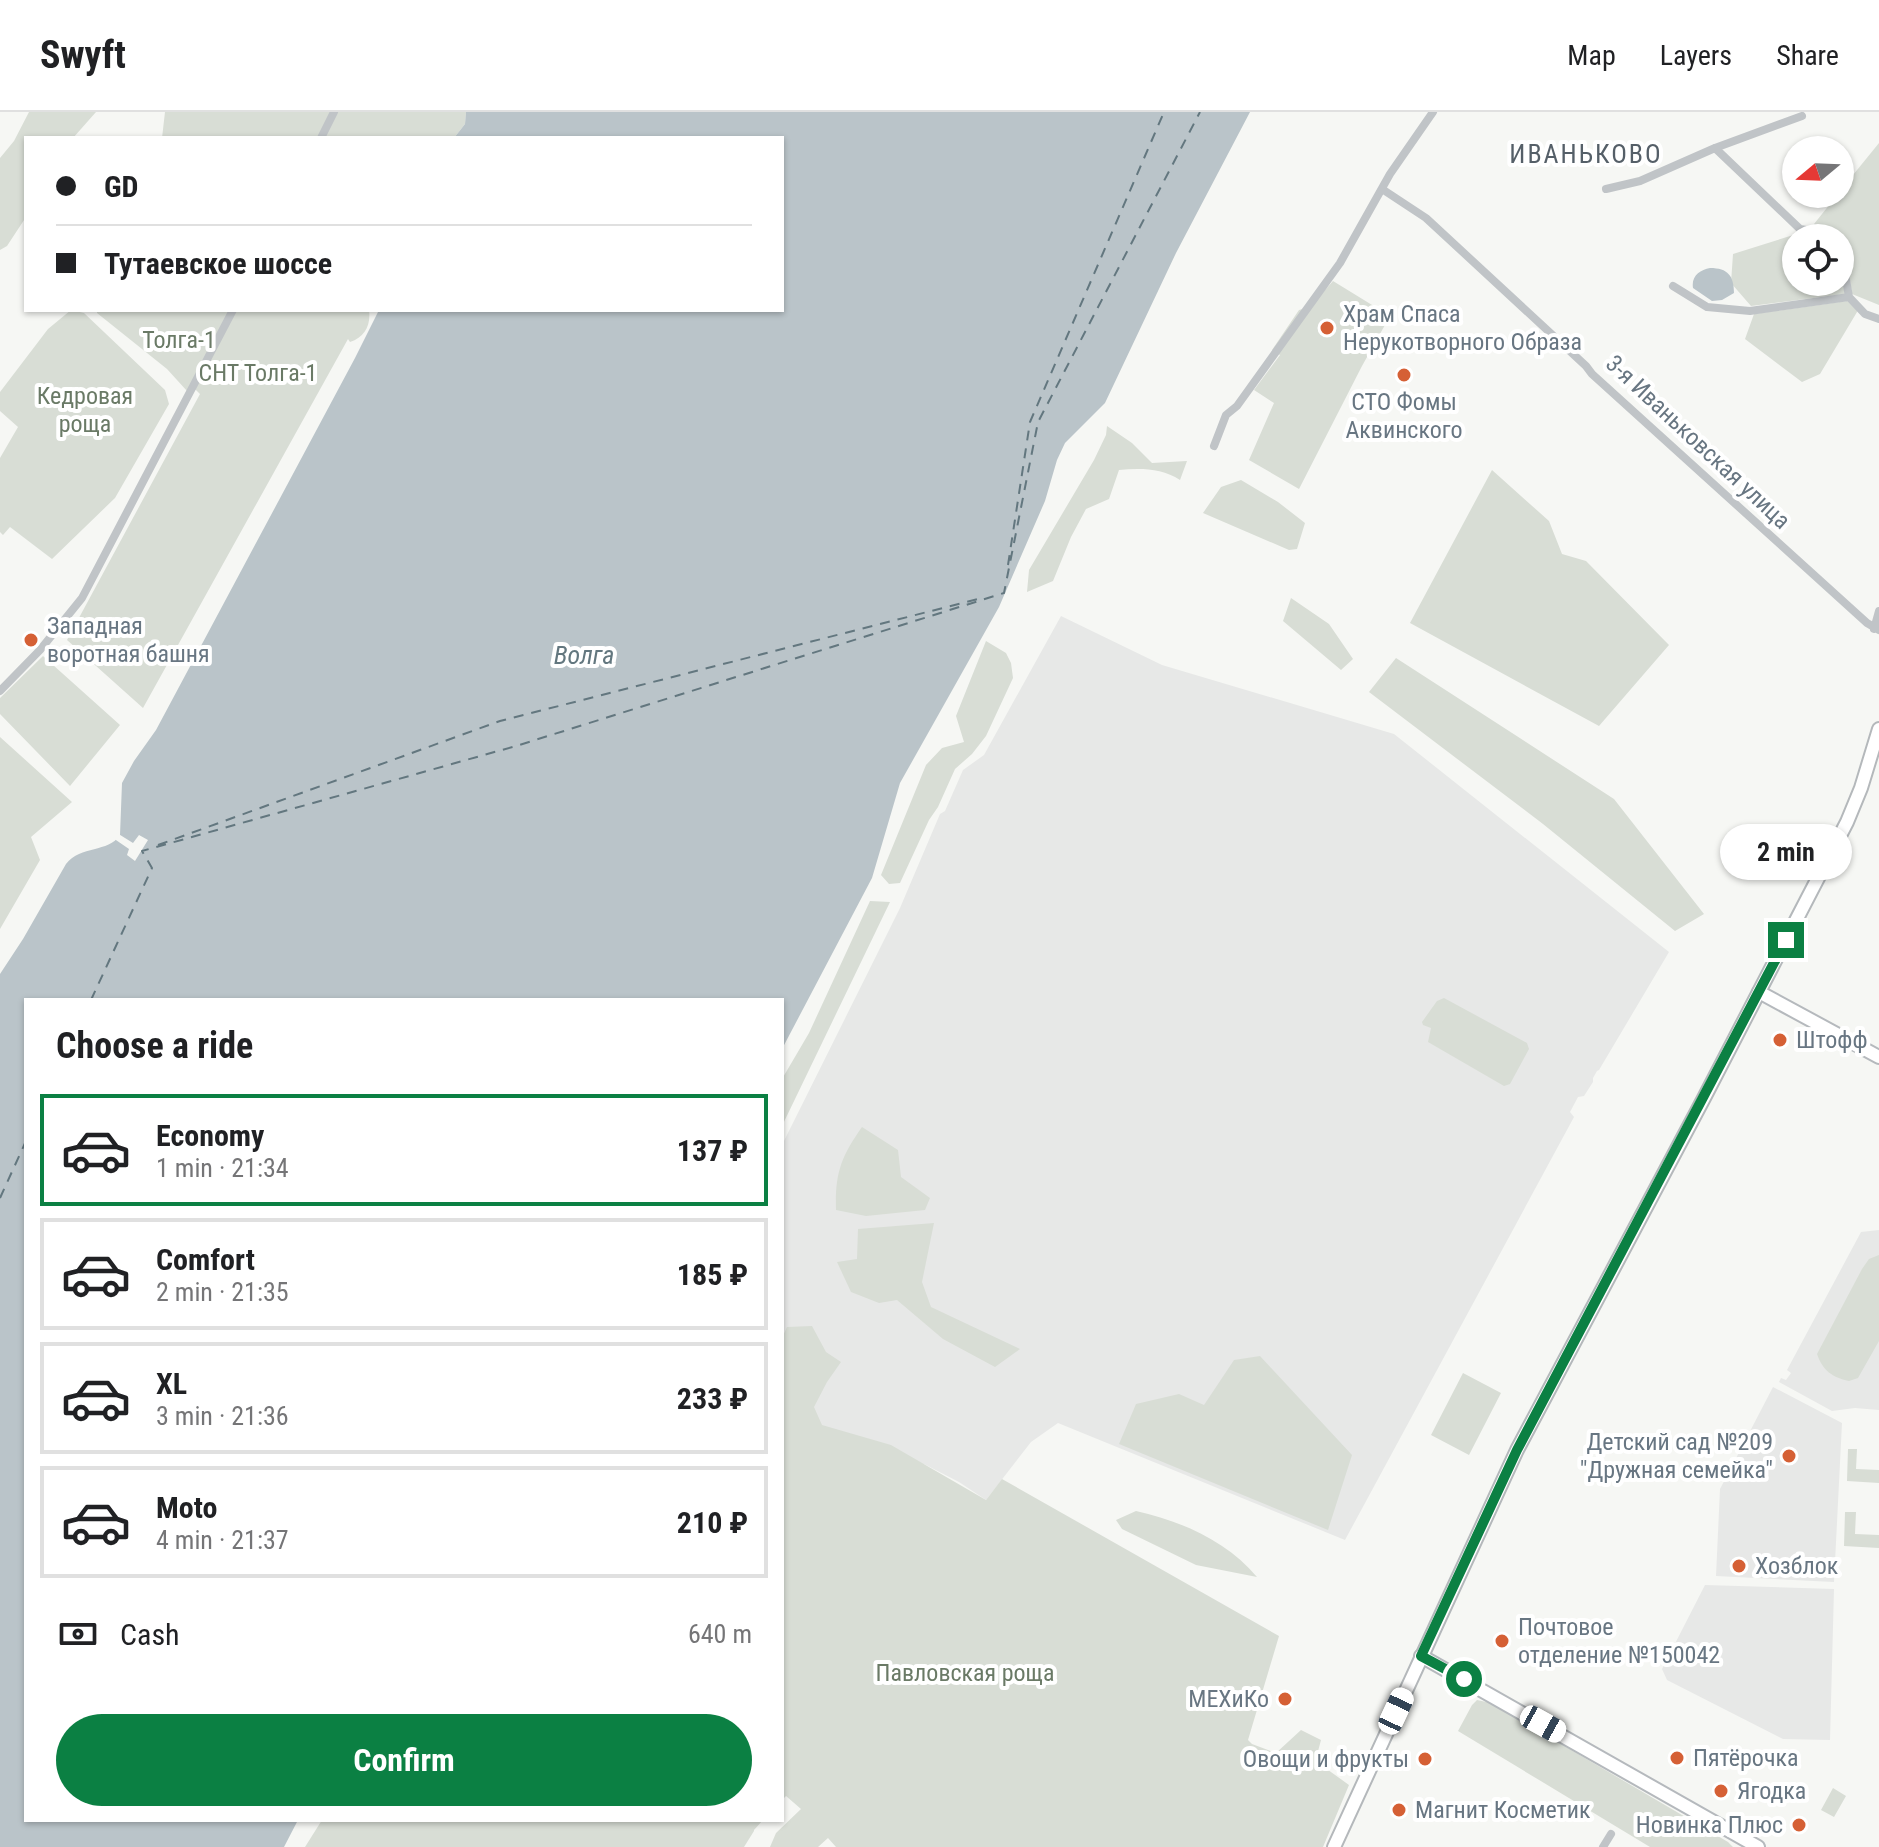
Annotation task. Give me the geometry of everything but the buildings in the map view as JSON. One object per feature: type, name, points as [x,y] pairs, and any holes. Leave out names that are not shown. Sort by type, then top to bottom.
[{"type":"main road","points":[[1334,1847],[1517,1450],[1847,822],[1879,729]]},
{"type":"main road","points":[[1759,992],[1879,1057]]},
{"type":"main road","points":[[1421,1656],[1758,1847]]},
{"type":"street","points":[[322,136],[334,112]]},
{"type":"street","points":[[1214,446],[1226,415],[1237,406],[1340,263],[1382,189],[1433,112]]},
{"type":"street","points":[[1606,189],[1640,181],[1715,148],[1802,116]]},
{"type":"street","points":[[1715,148],[1795,224]]},
{"type":"street","name":"3-я Иваньковская улица","points":[[1382,189],[1426,218],[1592,374],[1877,630]]},
{"type":"street","points":[[1673,286],[1707,307],[1750,311],[1849,297],[1865,314],[1879,319]]},
{"type":"street","points":[[0,691],[40,650],[82,598],[232,312]]},
{"type":"street","points":[[1877,630],[1879,611]]},
{"type":"street","points":[[1603,1847],[1611,1834]]},
{"type":"shaded area","points":[[1061,616],[1162,665],[1394,734],[1669,952],[1593,1082],[1584,1096],[1578,1097],[1570,1112],[1574,1117],[1345,1540],[1058,1423],[1031,1442],[986,1500],[924,1464],[796,1456],[784,1446],[784,1141],[900,908],[940,814],[945,811],[963,770],[984,755]]},
{"type":"shaded area","points":[[1879,1230],[1879,1410],[1855,1408],[1832,1411],[1779,1382],[1781,1378],[1786,1380],[1791,1373],[1787,1370],[1861,1232]]},
{"type":"shaded area","name":"Детский сад №209 \"Дружная семейка\"","points":[[1773,1387],[1842,1423],[1834,1582],[1716,1576],[1720,1489]]},
{"type":"shaded area","points":[[1705,1585],[1834,1589],[1830,1740],[1783,1739],[1667,1680],[1662,1669]]},
{"type":"green space","points":[[29,112],[96,112],[75,136],[24,136],[24,220],[7,246],[0,250],[0,158],[14,141]]},
{"type":"green space","points":[[165,112],[466,112],[465,124],[456,136],[162,136]]},
{"type":"green space","points":[[1879,143],[1879,305],[1854,295],[1854,224],[1814,224],[1827,208],[1854,208],[1854,174]]},
{"type":"green space","points":[[1782,239],[1782,296],[1829,296],[1751,306],[1731,283],[1733,254]]},
{"type":"green space","points":[[1333,281],[1390,316],[1299,489],[1249,460],[1274,403],[1254,390],[1280,355],[1272,350],[1299,310],[1310,307]]},
{"type":"green space","points":[[1847,301],[1860,307],[1820,374],[1802,382],[1745,339],[1754,314]]},
{"type":"green space","name":"Кедровая роща","points":[[69,312],[84,313],[165,390],[169,404],[115,498],[52,559],[10,527],[3,535],[0,532],[0,458],[18,427],[0,411],[0,392],[48,329]]},
{"type":"green space","name":"СНТ Толга-1","points":[[369,312],[366,330],[355,340],[350,342],[348,339],[143,708],[67,640],[200,394],[191,385],[187,391],[167,369],[97,313]]},
{"type":"green space","points":[[1107,426],[1132,443],[1152,463],[1187,461],[1180,480],[1151,470],[1119,470],[1109,499],[1086,509],[1053,581],[1027,592],[1029,570],[1094,460]]},
{"type":"green space","points":[[1492,470],[1549,521],[1562,554],[1586,561],[1669,645],[1599,726],[1410,623]]},
{"type":"green space","points":[[1241,480],[1305,523],[1297,549],[1289,550],[1203,513],[1221,487]]},
{"type":"green space","points":[[1291,598],[1329,624],[1353,659],[1341,670],[1283,621]]},
{"type":"green space","points":[[986,641],[1006,653],[1013,678],[986,736],[955,769],[900,883],[889,884],[881,875],[926,765],[942,748],[964,742],[956,716]]},
{"type":"green space","points":[[43,656],[120,725],[70,786],[0,714],[0,698]]},
{"type":"green space","points":[[1396,658],[1614,799],[1704,914],[1675,931],[1543,824],[1369,692]]},
{"type":"green space","points":[[0,737],[72,802],[31,837],[40,860],[0,929]]},
{"type":"green space","points":[[870,901],[890,902],[784,1122],[784,1076],[809,1033]]},
{"type":"green space","points":[[1444,998],[1527,1043],[1529,1049],[1510,1084],[1504,1086],[1428,1042],[1431,1028],[1422,1022],[1437,1001]]},
{"type":"green space","points":[[862,1127],[898,1150],[901,1177],[930,1198],[925,1210],[866,1216],[836,1210],[841,1166]]},
{"type":"green space","points":[[934,1223],[922,1282],[931,1307],[1020,1349],[995,1367],[943,1339],[897,1300],[879,1303],[851,1292],[837,1262],[857,1259],[858,1229]]},
{"type":"green space","points":[[1879,1255],[1879,1341],[1858,1378],[1849,1381],[1829,1372],[1817,1354],[1862,1269],[1869,1259]]},
{"type":"green space","name":"Павловская роща","points":[[812,1326],[826,1352],[841,1362],[814,1407],[822,1425],[891,1445],[986,1500],[1002,1479],[1279,1636],[1248,1740],[1276,1753],[1301,1730],[1321,1740],[1317,1755],[1324,1767],[1349,1785],[1323,1847],[836,1847],[828,1838],[818,1847],[770,1847],[776,1833],[801,1809],[786,1796],[784,1798],[784,1334],[787,1327]]},
{"type":"green space","points":[[1260,1356],[1352,1455],[1328,1530],[1119,1444],[1136,1404],[1179,1394],[1204,1405],[1234,1360]]},
{"type":"green space","points":[[1463,1373],[1501,1393],[1469,1455],[1431,1435]]},
{"type":"green space","points":[[1848,1449],[1857,1449],[1856,1469],[1879,1470],[1879,1483],[1847,1481]]},
{"type":"green space","points":[[1136,1511],[1170,1520],[1202,1534],[1232,1553],[1257,1577],[1196,1565],[1122,1529],[1116,1520]]},
{"type":"green space","points":[[1845,1512],[1856,1512],[1855,1534],[1879,1535],[1879,1548],[1844,1546]]},
{"type":"green space","points":[[1477,1700],[1491,1703],[1733,1847],[1650,1847],[1458,1731]]},
{"type":"green space","points":[[1833,1788],[1846,1796],[1834,1817],[1821,1810]]},
{"type":"green space","points":[[321,1822],[761,1822],[744,1847],[305,1847]]},
{"type":"water","name":"Волга","points":[[466,112],[1250,112],[1176,253],[1105,403],[1065,443],[1045,501],[999,607],[900,783],[872,878],[784,1045],[784,998],[24,998],[24,1822],[297,1822],[284,1847],[0,1847],[0,974],[66,864],[79,854],[115,841],[120,835],[122,783],[156,730],[378,312],[784,312],[784,136],[456,136],[465,124]]},
{"type":"water","points":[[1710,268],[1729,274],[1734,293],[1722,300],[1712,301],[1693,288],[1697,274]]},
{"type":"pier","points":[[117,833],[133,843],[139,835],[148,840],[135,861],[127,855],[129,849],[113,838]]},
{"type":"ferry route","points":[[1008,565],[1030,422],[1164,112]]},
{"type":"ferry route","points":[[92,998],[152,868],[142,851],[516,746],[1004,593],[1038,422],[1200,112]]},
{"type":"ferry route","points":[[158,845],[500,721],[982,598]]},
{"type":"ferry route","points":[[0,1198],[24,1145]]},
{"type":"place","name":"Храм Спаса Нерукотворного Образа","points":[[1327,328]]},
{"type":"place","name":"СТО Фомы Аквинского","points":[[1404,375]]},
{"type":"place","name":"Западная воротная башня","points":[[31,640]]},
{"type":"place","name":"Штофф","points":[[1780,1040]]},
{"type":"place","name":"Детский сад №209 \"Дружная семейка\"","points":[[1789,1456]]},
{"type":"place","name":"Хозблок","points":[[1739,1566]]},
{"type":"place","name":"Почтовое отделение №150042","points":[[1502,1641]]},
{"type":"place","name":"МЕХиКо","points":[[1285,1699]]},
{"type":"place","name":"Пятёрочка","points":[[1677,1758]]},
{"type":"place","name":"Овощи и фрукты","points":[[1425,1759]]},
{"type":"place","name":"Ягодка","points":[[1721,1791]]},
{"type":"place","name":"Магнит Косметик","points":[[1399,1810]]},
{"type":"place","name":"Новинка Плюс","points":[[1799,1825]]},
{"type":"district","name":"ИВАНЬКОВО","points":[[1586,154]]},
{"type":"route","points":[[1464,1679],[1421,1656],[1517,1450],[1786,940]]},
{"type":"park label","name":"Толга-1","points":[[179,340]]}]
